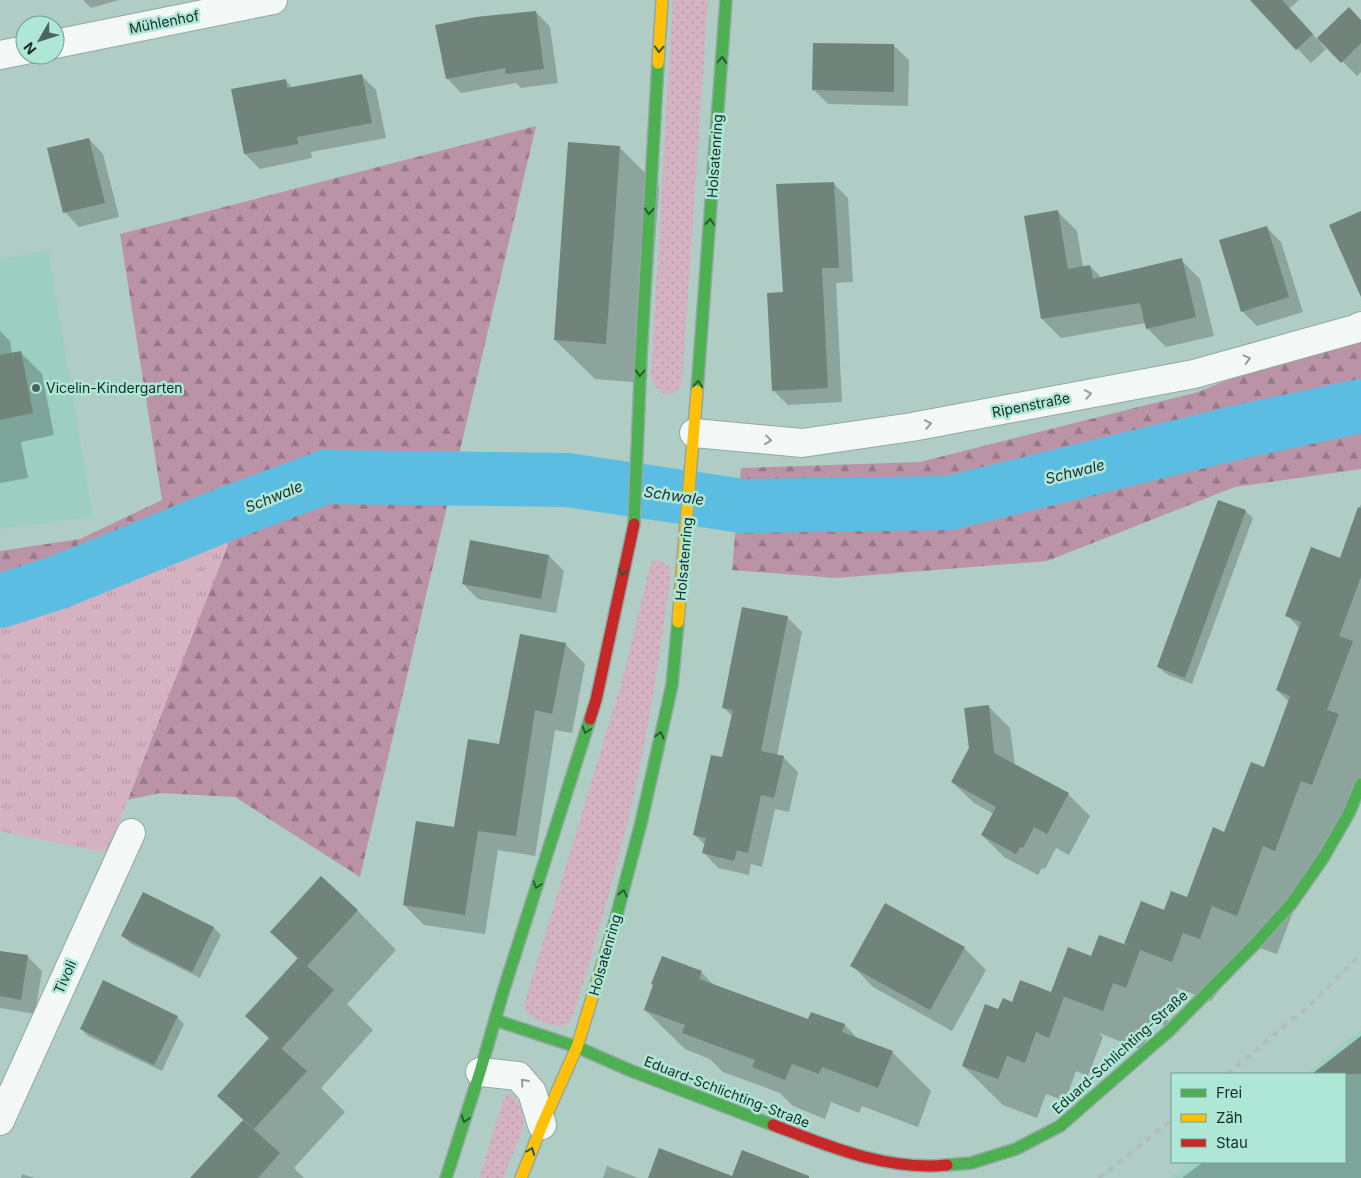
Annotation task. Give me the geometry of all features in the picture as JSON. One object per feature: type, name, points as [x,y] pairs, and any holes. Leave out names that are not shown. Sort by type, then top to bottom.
[{"type":"main road","points":[[446,1178],[596,700],[634,524],[641,356],[662,0]]},
{"type":"main road","name":"Holsatenring","points":[[521,1178],[542,1125],[577,1047],[607,954],[672,685],[687,529],[726,0]]},
{"type":"main road","name":"Eduard-Schlichting-Straße","points":[[577,1047],[629,1070],[818,1142],[881,1162],[928,1167],[971,1163],[1016,1149],[1060,1126],[1170,1030],[1255,944],[1291,904],[1323,858],[1349,813],[1361,784]]},
{"type":"main road","points":[[495,1020],[577,1047]]},
{"type":"street","name":"Mühlenhof","points":[[65,42],[273,0]]},
{"type":"street","points":[[0,55],[15,52]]},
{"type":"street","name":"Ripenstraße","points":[[694,433],[802,443],[912,427],[1194,374],[1358,328]]},
{"type":"street","name":"Tivoli","points":[[0,1121],[131,833]]},
{"type":"street","points":[[480,1072],[518,1076],[532,1092],[542,1125]]},
{"type":"shaded area","name":"Vicelin-Kindergarten","points":[[48,250],[93,517],[0,529],[0,259]]},
{"type":"shaded area","points":[[1361,1030],[1361,1178],[1170,1178],[1190,1163],[1346,1163],[1346,1073],[1306,1073]]},
{"type":"green space","points":[[673,0],[708,0],[682,383],[675,392],[664,394],[654,385],[651,376]]},
{"type":"green space","points":[[536,126],[360,877],[235,797],[160,793],[127,800],[242,508],[0,598],[0,551],[80,539],[162,500],[120,234]]},
{"type":"green space","points":[[1355,329],[1361,329],[1361,469],[1235,487],[1047,561],[836,578],[732,570],[741,468],[920,462],[1198,392]]},
{"type":"green space","points":[[243,507],[107,853],[0,831],[0,598]]},
{"type":"green space","points":[[658,560],[668,565],[671,572],[653,696],[635,789],[609,894],[572,1018],[564,1026],[552,1025],[534,1018],[527,1012],[524,1005],[621,684],[650,566],[653,561]]},
{"type":"green space","points":[[512,1094],[521,1108],[524,1126],[503,1178],[479,1178],[501,1107],[506,1095]]},
{"type":"building","points":[[1250,0],[1282,0],[1313,34],[1296,50]]},
{"type":"building","points":[[1349,7],[1361,20],[1361,43],[1341,63],[1317,38]]},
{"type":"building","points":[[536,11],[544,69],[506,74],[505,68],[446,79],[435,25],[476,17]]},
{"type":"building","points":[[813,43],[894,44],[894,92],[812,90]]},
{"type":"building","points":[[362,74],[372,123],[297,137],[298,144],[244,154],[231,89],[286,79],[287,88]]},
{"type":"building","points":[[89,138],[105,203],[63,213],[47,148]]},
{"type":"building","points":[[568,142],[620,146],[606,344],[554,340]]},
{"type":"building","points":[[834,182],[839,268],[822,268],[828,388],[772,391],[767,293],[783,292],[776,184]]},
{"type":"building","points":[[1058,210],[1068,269],[1090,265],[1093,279],[1182,258],[1196,317],[1146,329],[1140,303],[1041,319],[1024,216]]},
{"type":"building","points":[[1361,211],[1361,297],[1329,225]]},
{"type":"building","points":[[1267,226],[1289,297],[1241,312],[1219,240]]},
{"type":"building","points":[[21,351],[33,413],[0,420],[0,355]]},
{"type":"building","points":[[1218,500],[1246,510],[1185,678],[1157,667]]},
{"type":"building","points":[[1358,507],[1361,508],[1361,577],[1339,636],[1353,641],[1327,710],[1339,714],[1312,785],[1301,781],[1275,851],[1263,846],[1237,916],[1212,906],[1200,939],[1183,933],[1172,962],[1124,944],[1141,901],[1164,910],[1171,891],[1187,897],[1213,827],[1224,832],[1251,762],[1264,767],[1290,696],[1276,690],[1301,622],[1285,616],[1311,547],[1340,558]]},
{"type":"building","points":[[470,540],[549,555],[541,599],[462,584]]},
{"type":"building","points":[[742,607],[788,616],[761,751],[784,756],[774,798],[761,795],[748,853],[737,850],[734,861],[702,853],[706,838],[693,835],[711,755],[722,757],[733,710],[722,708]]},
{"type":"building","points":[[520,634],[566,643],[552,714],[535,710],[516,836],[478,831],[465,915],[403,905],[416,821],[454,827],[468,739],[499,744]]},
{"type":"building","points":[[989,705],[994,753],[1069,793],[1047,834],[1034,827],[1023,848],[1020,847],[1016,854],[981,835],[996,807],[951,782],[969,748],[964,708]]},
{"type":"building","points":[[321,876],[358,910],[307,966],[270,932]]},
{"type":"building","points":[[143,892],[214,927],[192,972],[121,936]]},
{"type":"building","points":[[885,903],[965,947],[930,1010],[850,966]]},
{"type":"building","points":[[1099,935],[1140,950],[1126,988],[1113,983],[1103,1011],[1051,992],[1068,947],[1091,956]]},
{"type":"building","points":[[0,951],[28,955],[21,1000],[0,996]]},
{"type":"building","points":[[662,956],[702,971],[699,979],[808,1019],[811,1012],[845,1024],[842,1032],[893,1051],[878,1088],[822,1067],[819,1074],[792,1064],[785,1080],[752,1067],[755,1060],[682,1033],[685,1025],[644,1010],[653,985],[651,984]]},
{"type":"building","points":[[298,958],[334,990],[281,1049],[245,1016]]},
{"type":"building","points":[[103,980],[178,1016],[154,1065],[80,1029]]},
{"type":"building","points":[[1020,980],[1064,997],[1049,1038],[1036,1032],[1025,1063],[1007,1056],[998,1079],[962,1066],[985,1004],[998,1009],[1003,998],[1012,1002]]},
{"type":"building","points":[[1361,1036],[1361,1074],[1313,1073]]},
{"type":"building","points":[[269,1038],[307,1071],[254,1129],[217,1096]]},
{"type":"building","points":[[243,1120],[280,1153],[258,1178],[190,1178]]},
{"type":"building","points":[[659,1148],[732,1176],[742,1150],[809,1176],[809,1178],[648,1178]]},
{"type":"waterway","name":"Schwale","points":[[0,601],[59,582],[231,512],[325,477],[567,480],[743,506],[949,503],[1239,432],[1361,406]]},
{"type":"railway","points":[[1228,1073],[1310,1005],[1361,954]]},
{"type":"railway","points":[[1099,1178],[1171,1121]]},
{"type":"traffic: fast","points":[[697,391],[726,0]]},
{"type":"traffic: fast","points":[[634,524],[641,356],[658,63]]},
{"type":"traffic: fast","points":[[613,929],[641,823],[672,685],[678,622]]},
{"type":"traffic: fast","points":[[446,1178],[590,719]]},
{"type":"traffic: fast","points":[[947,1165],[971,1163],[1016,1149],[1060,1126],[1170,1030],[1255,944],[1291,904],[1323,858],[1349,813],[1361,784]]},
{"type":"traffic: fast","points":[[495,1020],[577,1047],[629,1070],[773,1125]]},
{"type":"traffic: slow","points":[[658,63],[662,0]]},
{"type":"traffic: slow","points":[[678,622],[697,391]]},
{"type":"traffic: slow","points":[[521,1178],[542,1125],[577,1047],[613,929]]},
{"type":"traffic: jam","points":[[590,719],[596,700],[634,524]]},
{"type":"traffic: jam","points":[[773,1125],[815,1141],[880,1161],[924,1166],[947,1165]]},
{"type":"place","name":"Vicelin-Kindergarten","points":[[36,388]]}]
